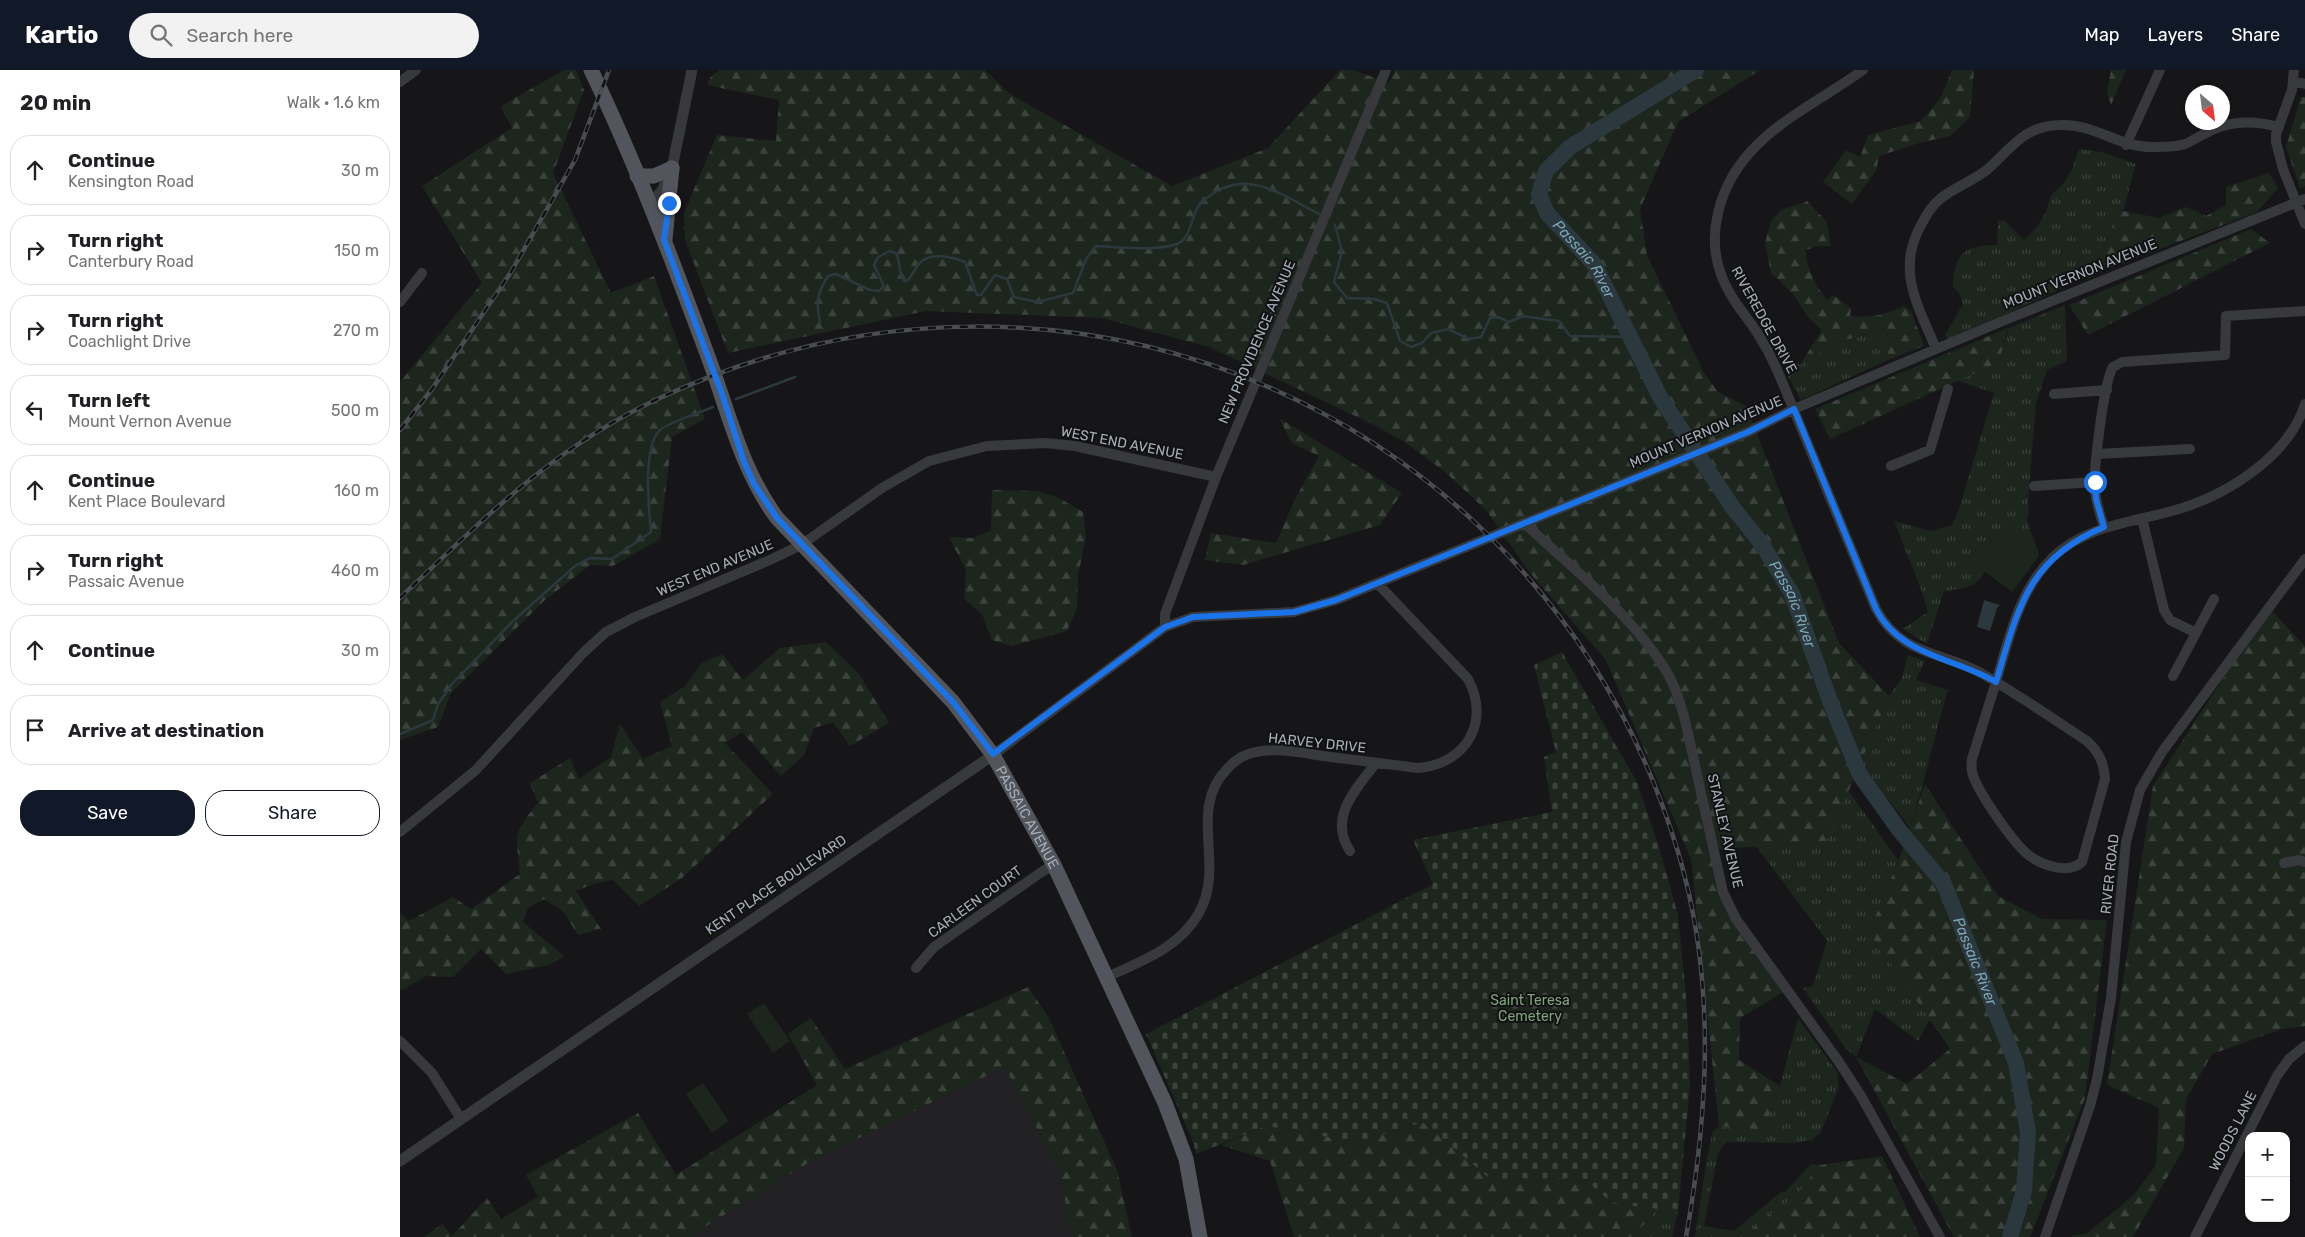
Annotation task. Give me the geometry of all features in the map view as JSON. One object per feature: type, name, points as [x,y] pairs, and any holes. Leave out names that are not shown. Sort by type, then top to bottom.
[{"type":"main road","name":"PASSAIC AVENUE","points":[[591,70],[664,240],[722,394],[744,462],[765,502],[801,545],[957,707],[993,754],[1054,865],[1165,1103],[1182,1144],[1190,1175],[1200,1237]]},
{"type":"main road","points":[[637,176],[654,176],[672,168]]},
{"type":"main road","points":[[664,240],[672,168]]},
{"type":"street","points":[[400,82],[416,70]]},
{"type":"street","name":"NEW PROVIDENCE AVENUE","points":[[1165,627],[1164,614],[1216,477],[1386,70]]},
{"type":"street","name":"RIVEREDGE DRIVE","points":[[1863,70],[1778,126],[1756,144],[1740,163],[1726,188],[1715,224],[1715,245],[1721,275],[1737,304],[1768,350],[1876,609],[1885,623],[1898,638],[1913,648],[1973,669],[1996,682],[2087,741],[2098,753],[2104,764],[2104,785],[2086,854],[2079,865],[2072,868],[2061,868],[2044,863],[2028,854],[1980,790],[1973,777],[1972,759],[1996,682]]},
{"type":"street","points":[[2126,145],[2160,70]]},
{"type":"street","points":[[2294,70],[2286,111],[2279,127],[2276,142],[2278,152],[2301,201],[2305,224]]},
{"type":"street","points":[[649,204],[662,191],[672,168],[693,71]]},
{"type":"street","points":[[2293,81],[2305,84]]},
{"type":"street","points":[[1936,349],[1914,295],[1909,272],[1910,259],[1917,233],[1928,212],[1938,200],[1977,177],[2015,141],[2036,130],[2057,125],[2076,126],[2126,145],[2149,148],[2185,144],[2214,129],[2236,124],[2252,122],[2279,127]]},
{"type":"street","name":"MOUNT VERNON AVENUE","points":[[1165,627],[1193,617],[1294,612],[1336,600],[1748,432],[1794,409],[2098,281],[2301,201]]},
{"type":"street","points":[[400,302],[422,273]]},
{"type":"street","points":[[2104,527],[2096,499],[2095,482],[2097,454],[2110,371],[2122,362],[2224,355],[2226,316],[2305,311]]},
{"type":"street","points":[[1891,466],[1930,450],[1948,389]]},
{"type":"street","points":[[2054,394],[2107,390]]},
{"type":"street","points":[[1996,682],[2022,601],[2035,579],[2060,551],[2084,535],[2104,527],[2192,504],[2242,478],[2280,448],[2302,421],[2305,404]]},
{"type":"street","name":"WEST END AVENUE","points":[[400,832],[476,770],[583,653],[606,632],[801,545],[906,473],[929,461],[987,446],[1016,443],[1075,446],[1216,477]]},
{"type":"street","points":[[2097,454],[2190,449]]},
{"type":"street","points":[[2034,486],[2095,482]]},
{"type":"street","points":[[2142,518],[2166,614],[2170,620],[2196,633]]},
{"type":"street","name":"STANLEY AVENUE","points":[[1524,523],[1618,611],[1648,643],[1666,670],[1677,693],[1685,720],[1723,892],[1732,910],[1862,1096],[1940,1237]]},
{"type":"street","name":"RIVER ROAD","points":[[2045,1237],[2090,1106],[2097,1079],[2111,998],[2126,842],[2140,790],[2162,752],[2305,559]]},
{"type":"street","name":"HARVEY DRIVE","points":[[1107,977],[1154,956],[1169,946],[1182,936],[1199,913],[1210,877],[1207,820],[1210,798],[1220,778],[1235,761],[1248,753],[1281,750],[1418,768],[1447,761],[1461,750],[1472,735],[1477,717],[1477,705],[1475,693],[1468,679],[1377,583]]},
{"type":"street","points":[[2173,676],[2214,599]]},
{"type":"street","name":"KENT PLACE BOULEVARD","points":[[400,1161],[993,754],[1165,627]]},
{"type":"street","points":[[1350,851],[1341,833],[1343,814],[1358,788],[1376,763]]},
{"type":"street","points":[[2284,862],[2299,860],[2305,862]]},
{"type":"street","name":"CARLEEN COURT","points":[[916,968],[934,947],[1043,870],[1054,865]]},
{"type":"street","points":[[400,1041],[432,1073],[461,1119]]},
{"type":"street","name":"WOODS LANE","points":[[2196,1237],[2277,1076],[2289,1059],[2305,1046]]},
{"type":"shaded area","points":[[1984,600],[2000,605],[1997,608],[1990,631],[1977,627]]},
{"type":"shaded area","points":[[1005,1067],[1059,1171],[1072,1237],[689,1237],[808,1163]]},
{"type":"green space","points":[[564,70],[576,70],[584,90],[553,173],[611,293],[654,276],[705,419],[672,437],[660,539],[613,566],[590,565],[545,600],[451,693],[438,727],[400,740],[400,382],[482,283],[422,186],[512,128],[501,106]]},
{"type":"green space","points":[[719,70],[985,70],[1010,94],[1172,186],[1268,148],[1340,70],[1353,70],[1389,83],[1395,70],[1760,70],[1678,122],[1640,209],[1647,255],[1703,371],[1718,392],[1746,406],[1839,643],[1889,696],[1827,841],[1710,850],[1728,909],[1787,990],[1740,1018],[1739,1060],[1780,1086],[1764,1130],[1719,1126],[1691,859],[1606,660],[1530,573],[1486,510],[1444,471],[1403,441],[1370,423],[1209,347],[1102,318],[926,311],[728,353],[685,240],[684,213],[717,135],[776,141],[779,100],[707,85],[710,78]]},
{"type":"green space","points":[[1952,70],[1974,70],[1970,117],[1950,136],[1919,143],[1879,156],[1876,171],[1852,204],[1823,182],[1846,150],[1860,157],[1868,135],[1921,121],[1940,99]]},
{"type":"green space","points":[[2111,70],[2126,70],[2111,105],[2107,93]]},
{"type":"green space","points":[[2301,97],[2305,97],[2305,186],[2300,188],[2286,147]]},
{"type":"green space","points":[[2079,149],[2102,152],[2136,164],[2123,211],[2091,275],[1949,340],[1945,335],[1963,304],[1959,293],[1953,286],[1959,259],[1963,254],[1976,247],[1997,245],[1998,220],[2005,221],[2024,240],[2037,227],[2046,212],[2051,195],[2064,183],[2073,167]]},
{"type":"green space","points":[[2269,173],[2278,188],[2257,212],[2091,275],[2123,211],[2159,218],[2186,207],[2206,216],[2226,205],[2226,187]]},
{"type":"green space","points":[[1807,201],[1827,222],[1831,246],[1814,246],[1805,250],[1812,277],[1827,300],[1833,295],[1851,308],[1850,316],[1865,317],[1878,315],[1904,306],[1911,311],[1924,346],[1888,360],[1887,328],[1832,344],[1800,365],[1822,330],[1808,317],[1793,294],[1771,273],[1765,243],[1771,221],[1781,210]]},
{"type":"green space","points":[[2251,229],[2270,243],[2088,335],[2069,305]]},
{"type":"green space","points":[[2065,305],[2067,361],[2047,370],[2036,403],[2028,500],[2029,515],[2027,516],[2039,556],[2001,527],[1974,563],[1985,571],[1982,577],[1968,587],[1944,591],[1927,644],[1903,629],[1928,612],[1894,521],[1931,531],[1952,525],[1959,509],[1994,393],[1956,380],[1999,362],[2009,328]]},
{"type":"green space","points":[[1888,328],[1888,360],[1801,400],[1784,369],[1790,360],[1800,365],[1832,344]]},
{"type":"green space","points":[[2008,328],[1999,362],[1830,439],[1815,409]]},
{"type":"green space","points":[[1279,418],[1402,493],[1380,525],[1243,565],[1205,560],[1211,533],[1276,543],[1295,499],[1319,456],[1292,443]]},
{"type":"green space","points":[[992,490],[1038,491],[1059,498],[1083,512],[1086,537],[1078,575],[1077,608],[1067,631],[1012,646],[992,640],[982,614],[964,599],[966,570],[949,537],[973,538],[991,530]]},
{"type":"green space","points":[[2001,527],[2039,556],[2012,592],[1974,563]]},
{"type":"green space","points":[[2269,608],[2305,646],[2305,1026],[2282,1029],[2212,1054],[2186,1099],[2184,1148],[2133,1237],[2072,1237],[2073,1235],[2086,1234],[2133,1196],[2156,1165],[2159,1108],[2107,1085],[2153,786]]},
{"type":"green space","points":[[826,642],[859,674],[889,723],[850,746],[833,722],[814,728],[804,755],[781,776],[742,732],[725,743],[773,794],[682,878],[639,906],[613,880],[596,883],[576,891],[601,929],[578,935],[563,911],[544,899],[528,908],[523,922],[564,956],[549,965],[506,974],[481,949],[453,977],[426,976],[402,990],[400,989],[400,913],[409,921],[453,897],[471,909],[520,874],[517,851],[518,836],[524,822],[538,803],[530,783],[570,758],[579,779],[611,757],[620,724],[643,759],[672,746],[660,702],[685,686],[702,663],[722,654],[743,680],[780,648]]},
{"type":"green space","name":"Saint Teresa Cemetery","points":[[1562,652],[1637,782],[1659,847],[1678,915],[1687,1007],[1690,1085],[1678,1212],[1612,1203],[1583,1178],[1490,1179],[1423,1122],[1357,1142],[1266,1126],[1196,1154],[1194,1144],[1146,1034],[1433,884],[1413,840],[1552,812],[1544,757],[1556,752],[1534,665]]},
{"type":"green space","points":[[1908,655],[1925,661],[1916,680],[1948,690],[1910,827],[1860,764],[1889,696],[1902,678]]},
{"type":"green space","points":[[1925,784],[1998,896],[2042,919],[2107,920],[2085,1098],[2030,1237],[1954,1237],[1856,1057],[1907,1084],[1950,1049],[1869,932],[1901,854]]},
{"type":"green space","points":[[1848,790],[1898,860],[1869,932],[1930,1019],[1918,1041],[1875,1009],[1856,1057],[1846,1049],[1803,988],[1813,986],[1827,941],[1756,846],[1826,841]]},
{"type":"green space","points":[[1028,987],[1049,1018],[1117,1170],[1132,1237],[1072,1237],[1059,1171],[1005,1067],[808,1163],[689,1237],[424,1237],[442,1224],[452,1236],[487,1198],[501,1219],[538,1197],[526,1175],[638,1113],[676,1175],[817,1085],[788,1034],[811,1018],[845,1069]]},
{"type":"green space","points":[[764,1003],[790,1041],[773,1053],[747,1014]]},
{"type":"green space","points":[[1798,1018],[1837,1072],[1839,1087],[1821,1132],[1812,1140],[1794,1143],[1726,1142],[1718,1153],[1704,1226],[1734,1231],[1781,1192],[1785,1192],[1811,1164],[1820,1165],[1799,1193],[1741,1237],[1695,1237],[1707,1157],[1713,1131],[1719,1126],[1764,1130],[1780,1086]]},
{"type":"green space","points":[[703,1083],[729,1121],[712,1133],[686,1094]]},
{"type":"green space","points":[[1423,1122],[1490,1179],[1583,1178],[1612,1203],[1658,1209],[1632,1237],[1294,1237],[1270,1161],[1221,1145],[1266,1126],[1357,1142]]},
{"type":"green space","points":[[1882,1156],[1920,1237],[1741,1237],[1798,1193],[1820,1165]]},
{"type":"green space","points":[[1658,1209],[1678,1212],[1672,1237],[1632,1237]]},
{"type":"waterway","name":"Passaic River","points":[[1696,70],[1570,147],[1546,171],[1539,194],[1547,213],[1594,264],[1660,397],[1733,508],[1762,544],[1792,594],[1830,701],[1860,775],[1900,831],[1944,884],[2016,1063],[2028,1132],[2024,1191],[2010,1237]]},
{"type":"waterway","points":[[820,323],[818,299],[821,288],[828,276],[836,274],[870,290],[879,291],[884,286],[874,265],[878,257],[890,251],[897,254],[904,281],[908,280],[923,260],[935,256],[954,258],[965,262],[977,295],[981,295],[995,275],[1007,279],[1014,297],[1037,302],[1073,293],[1086,259],[1096,246],[1155,248],[1166,247],[1183,240],[1201,203],[1216,191],[1231,185],[1246,184],[1260,186],[1275,191],[1319,214]]},
{"type":"waterway","points":[[1335,225],[1342,251],[1334,282],[1347,298],[1374,299],[1387,303],[1400,341],[1411,347],[1422,343],[1431,333],[1448,329],[1469,339],[1481,337],[1490,318],[1498,317],[1509,322],[1523,316],[1559,321],[1570,336],[1630,337]]},
{"type":"waterway","points":[[736,399],[795,377]]},
{"type":"waterway","points":[[400,734],[433,720],[438,704],[452,684],[513,621],[575,566],[590,558],[612,559],[651,532],[648,479],[654,438],[664,427],[713,407]]},
{"type":"railway","points":[[400,430],[432,389],[511,272],[575,160],[609,70]]},
{"type":"railway","points":[[400,598],[521,487],[553,462],[622,417],[660,398],[816,344],[974,327],[1128,342],[1274,390],[1407,466],[1521,570],[1614,699],[1678,852],[1690,899],[1699,947],[1705,1044],[1704,1092],[1700,1141],[1686,1237]]},
{"type":"route","points":[[669,203],[664,240],[722,394],[744,462],[754,484],[777,518],[953,702],[993,754],[1165,627],[1178,621],[1193,617],[1294,612],[1316,607],[1462,550],[1748,432],[1794,409],[1876,609],[1889,629],[1913,648],[1973,669],[1996,682],[2014,623],[2029,587],[2044,567],[2060,551],[2084,535],[2104,527],[2096,499],[2095,482]]}]
